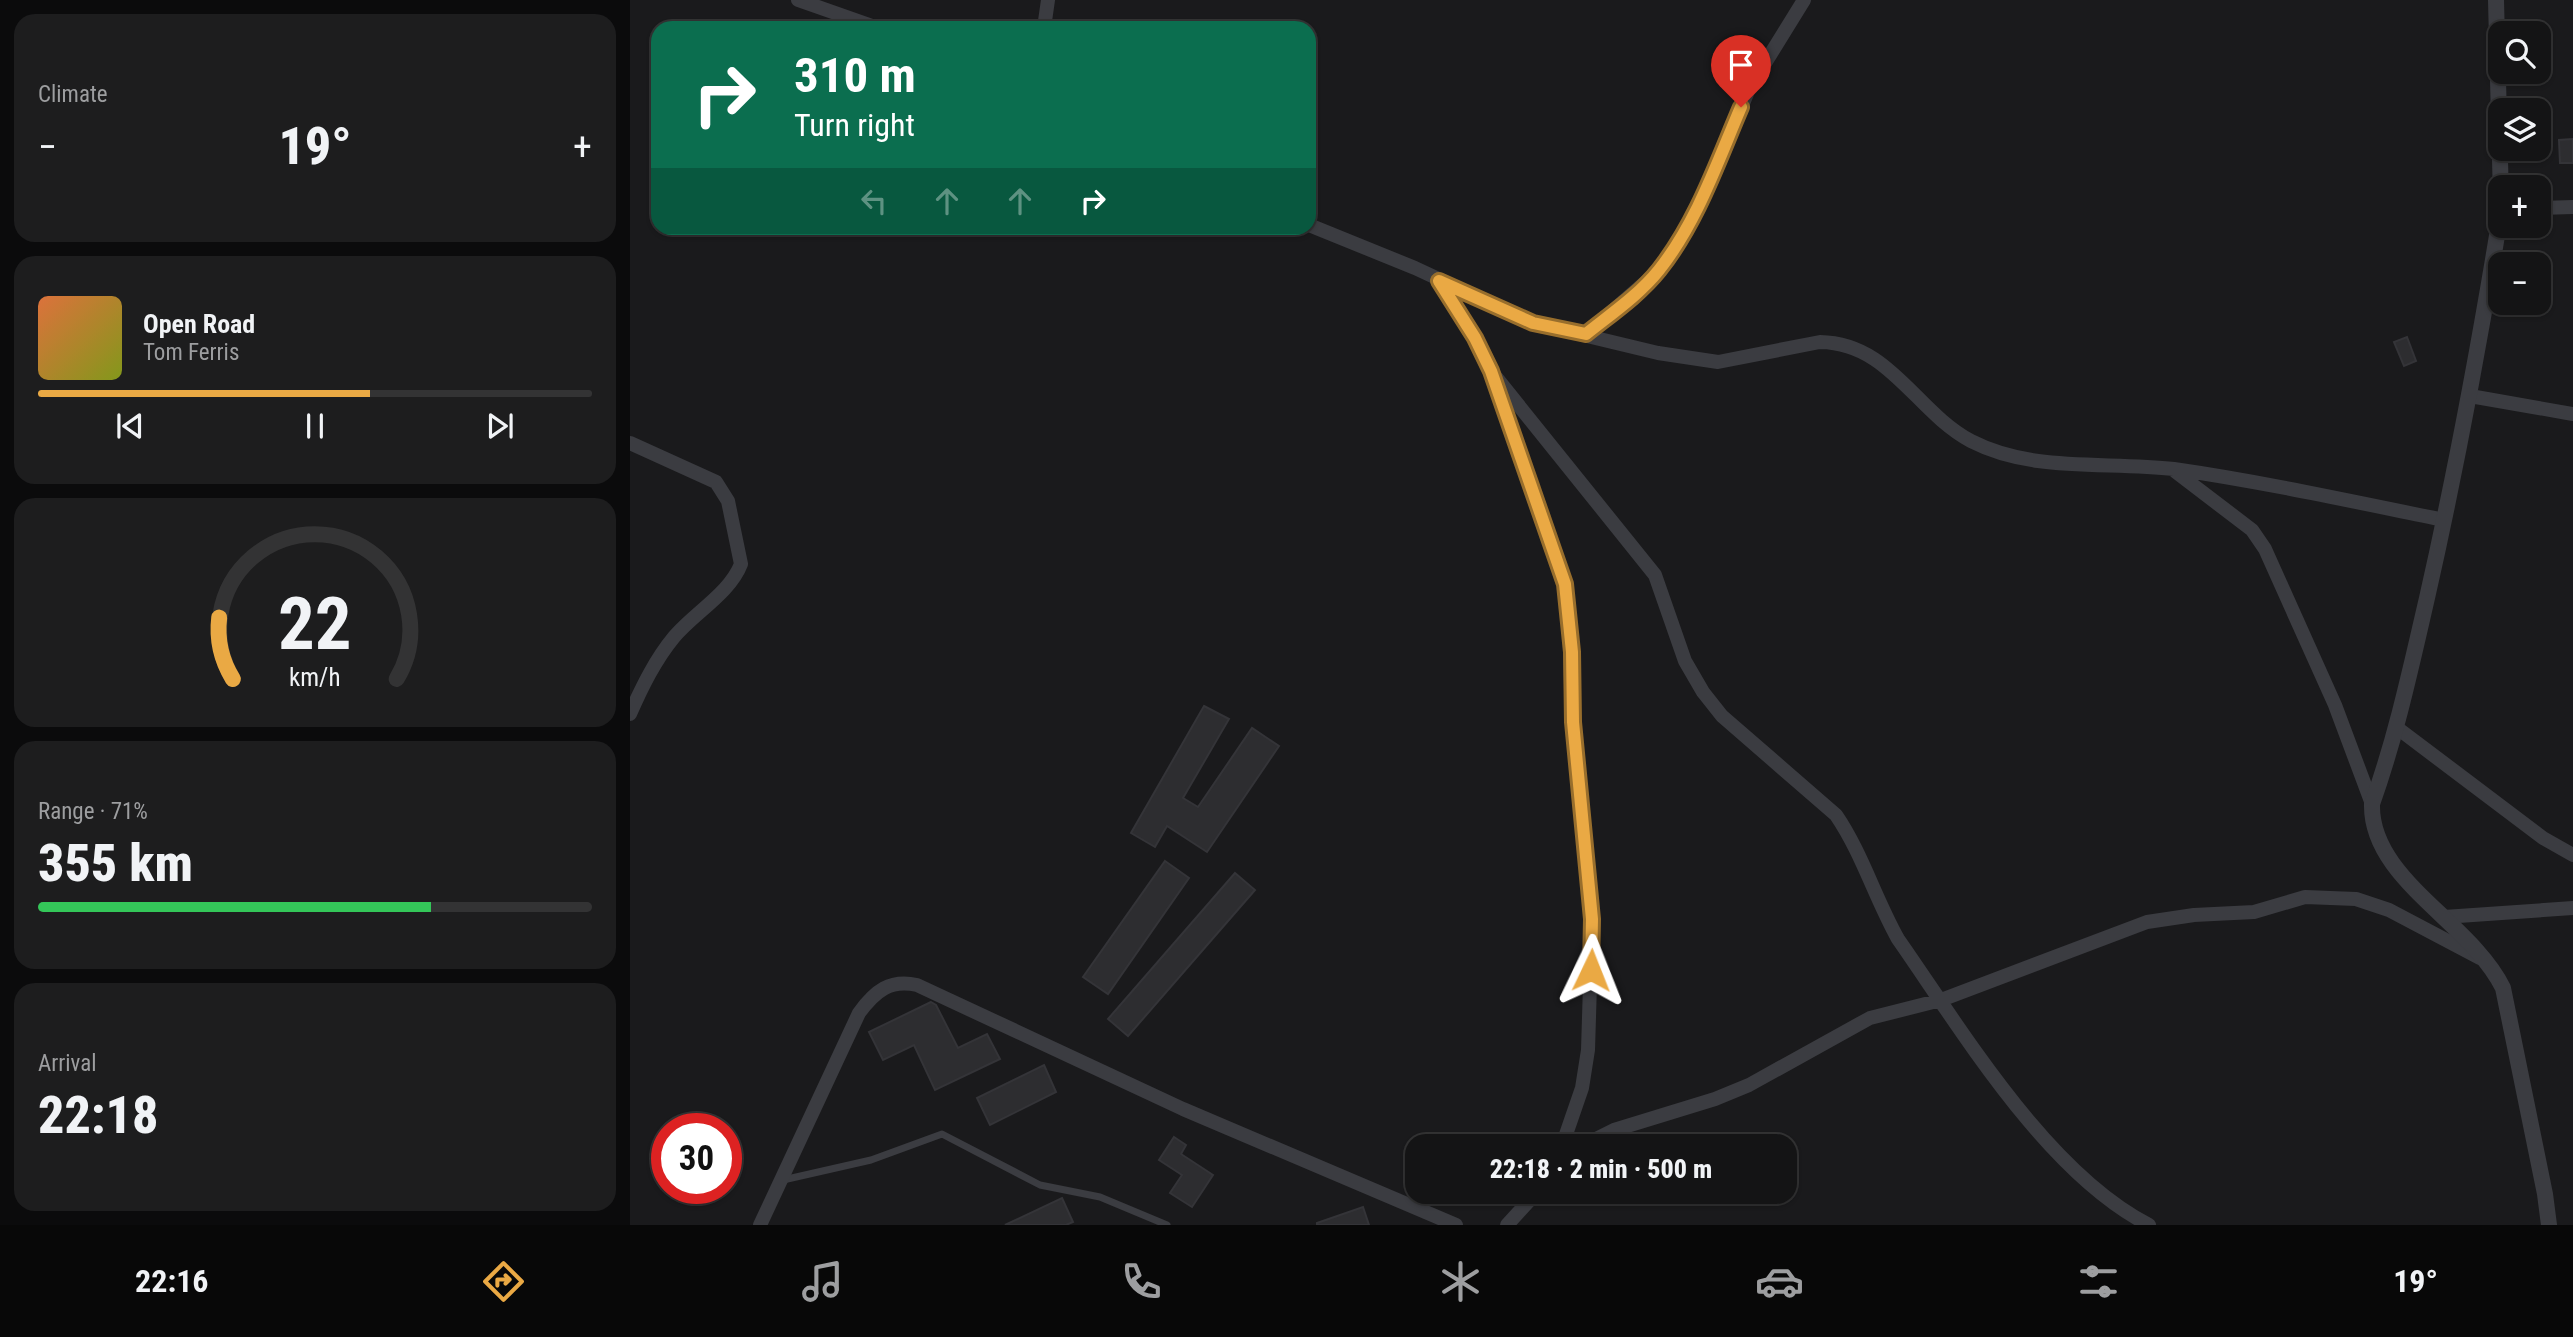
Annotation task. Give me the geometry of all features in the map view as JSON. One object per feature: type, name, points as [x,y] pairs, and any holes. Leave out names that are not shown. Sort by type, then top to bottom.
[{"type":"street","points":[[801,0],[859,21]]},
{"type":"street","points":[[1045,21],[1048,0]]},
{"type":"street","points":[[1586,334],[1657,272],[1678,242],[1697,212],[1749,89],[1804,0]]},
{"type":"street","points":[[2496,0],[2500,175]]},
{"type":"street","points":[[2551,207],[2573,206]]},
{"type":"street","points":[[1316,228],[1533,323],[1658,353],[1718,362],[1802,344],[1835,342],[1865,351],[1889,368],[1938,417],[1969,440],[2004,455],[2044,462],[2172,469],[2445,520]]},
{"type":"street","points":[[2496,238],[2470,396],[2445,520],[2396,727],[2372,804],[2371,822],[2393,867],[2488,962],[2503,988],[2510,1012],[2549,1225]]},
{"type":"street","points":[[1439,281],[1475,338],[1491,371],[1565,584],[1573,722],[1592,919],[1588,1050],[1582,1088],[1566,1134]]},
{"type":"street","points":[[1491,371],[1655,575],[1685,661],[1703,692],[1722,716],[1836,815],[1847,831],[1898,939],[2047,1144],[2117,1206],[2149,1225]]},
{"type":"street","points":[[2470,396],[2573,414]]},
{"type":"street","points":[[630,443],[716,482],[728,501],[741,564],[724,588],[673,638],[645,681],[630,714]]},
{"type":"street","points":[[2172,469],[2252,530],[2265,549],[2335,705],[2372,804]]},
{"type":"street","points":[[2396,727],[2543,838],[2573,855]]},
{"type":"street","points":[[1606,1134],[1715,1099],[1749,1085],[1870,1018],[1941,1000],[2124,928],[2181,917],[2254,912],[2305,897],[2368,902],[2488,962]]},
{"type":"street","points":[[2444,917],[2573,908]]},
{"type":"street","points":[[760,1225],[859,1013],[886,985],[900,982],[917,985],[1183,1109],[1455,1225]]},
{"type":"street","points":[[1507,1225],[1526,1204]]},
{"type":"lane","points":[[782,1180],[871,1160],[942,1134],[1040,1185],[1100,1197],[1167,1225]]},
{"type":"building","points":[[2573,139],[2573,163],[2560,163],[2559,140]]},
{"type":"building","points":[[2407,337],[2416,361],[2404,366],[2394,342]]},
{"type":"building","points":[[1204,706],[1229,719],[1183,798],[1198,807],[1252,728],[1279,746],[1207,852],[1167,826],[1155,847],[1131,833]]},
{"type":"building","points":[[1165,861],[1189,878],[1108,994],[1083,977]]},
{"type":"building","points":[[1235,873],[1255,890],[1128,1036],[1108,1019]]},
{"type":"building","points":[[931,1002],[936,1005],[958,1048],[987,1034],[1000,1059],[935,1090],[914,1045],[883,1060],[869,1032]]},
{"type":"building","points":[[1044,1065],[1056,1092],[990,1125],[977,1098]]},
{"type":"building","points":[[1174,1137],[1186,1145],[1181,1154],[1213,1175],[1192,1207],[1170,1193],[1182,1175],[1159,1160]]},
{"type":"building","points":[[1062,1198],[1073,1222],[1066,1225],[1005,1225]]},
{"type":"building","points":[[1363,1207],[1369,1225],[1317,1225],[1317,1223]]},
{"type":"route","points":[[1591,970],[1592,919],[1573,722],[1572,652],[1565,584],[1537,497],[1491,371],[1475,338],[1439,281],[1533,323],[1586,334],[1622,306],[1657,272],[1678,242],[1697,212],[1741,107]]}]
